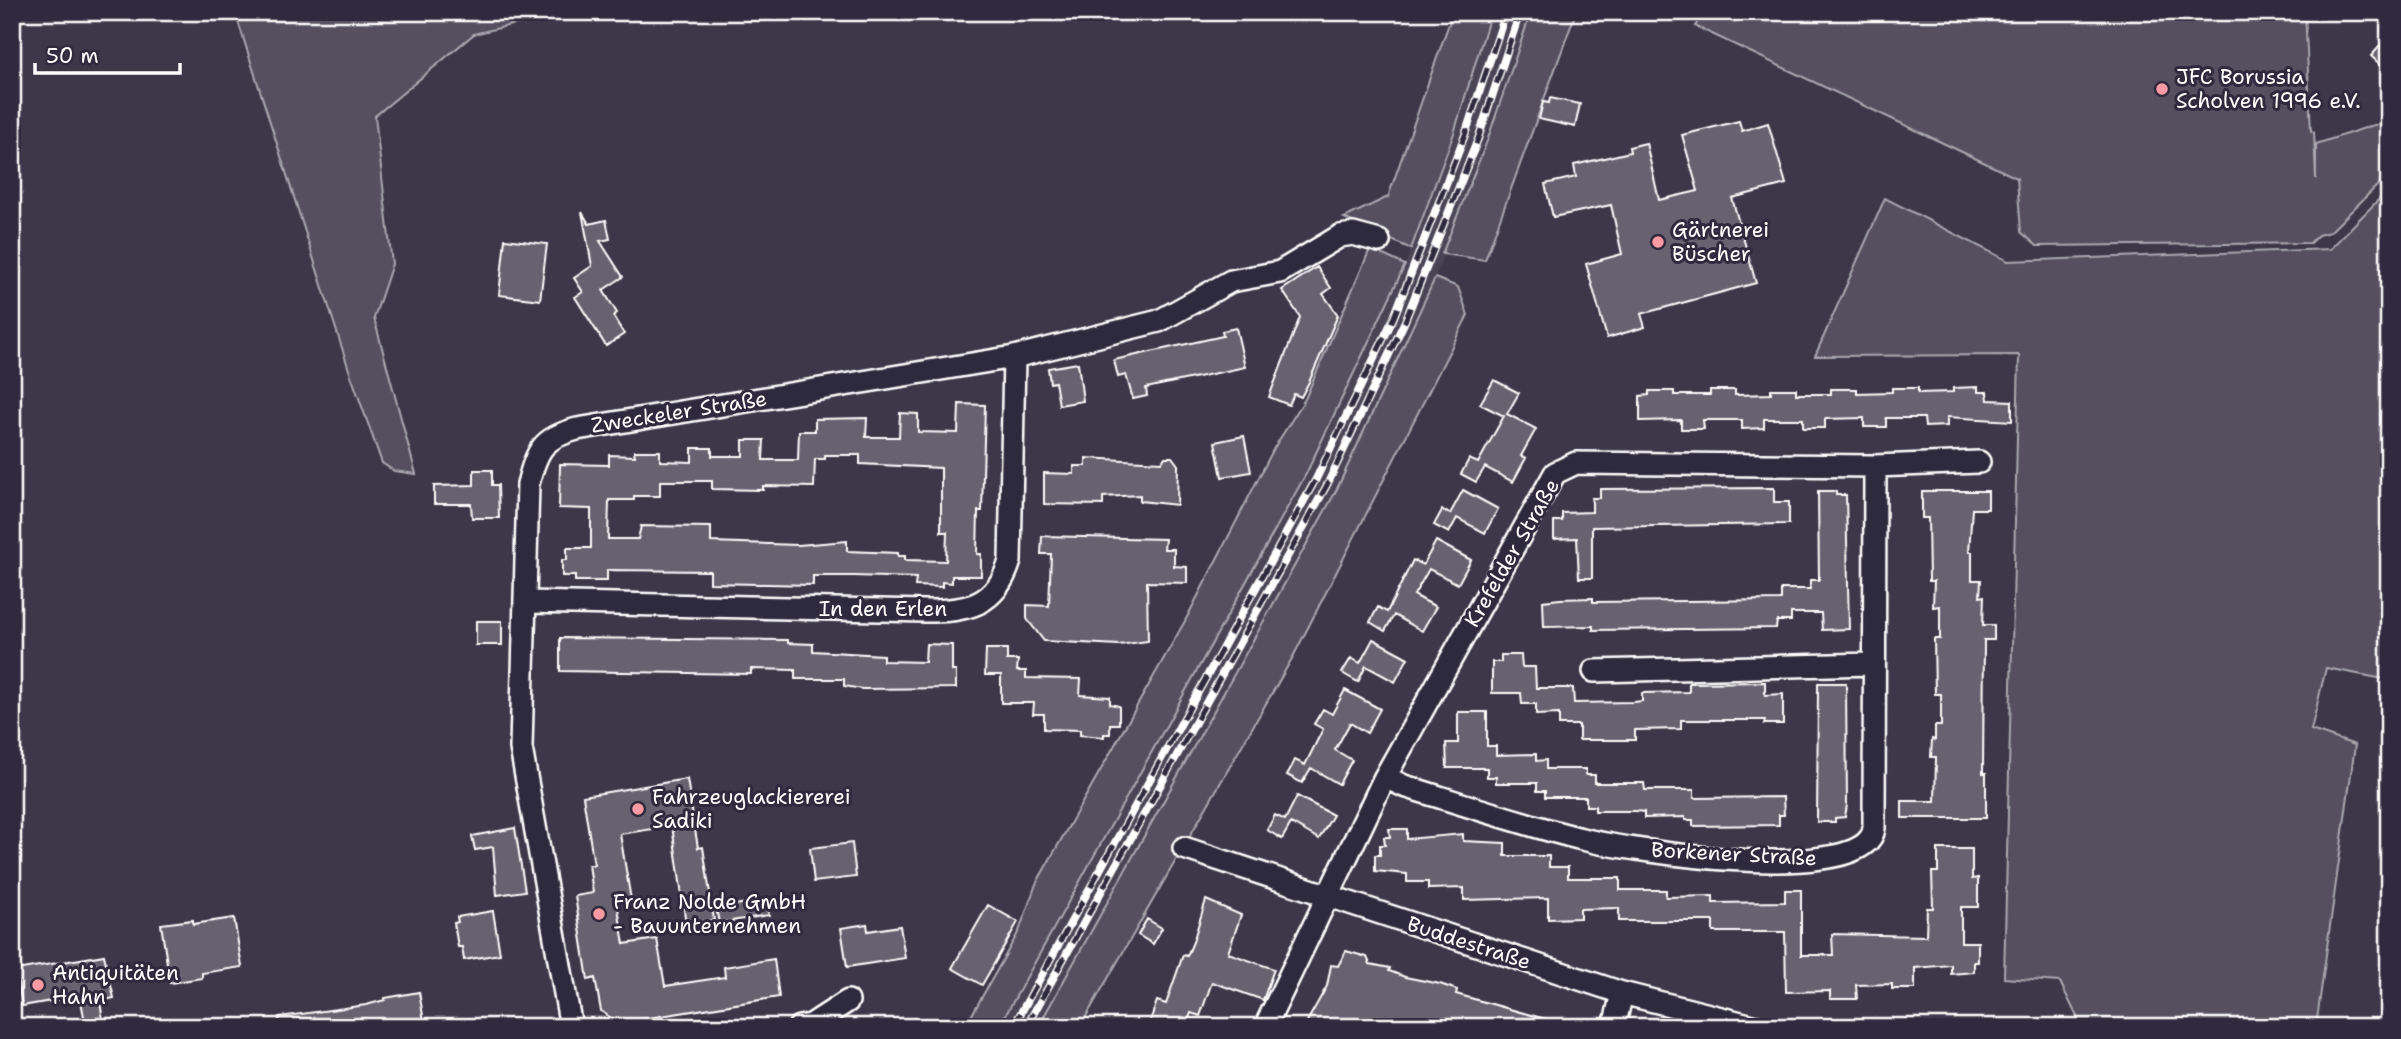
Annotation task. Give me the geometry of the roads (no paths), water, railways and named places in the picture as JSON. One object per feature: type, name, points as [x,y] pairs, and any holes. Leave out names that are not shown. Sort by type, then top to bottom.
[{"type":"street","name":"Zweckeler Straße","points":[[571,1027],[521,748],[527,602],[528,484],[542,445],[556,435],[1014,357],[1159,320],[1231,281],[1280,272],[1340,236],[1353,234],[1379,241]]},
{"type":"street","name":"In den Erlen","points":[[527,602],[925,611],[958,610],[986,600],[1005,576],[1010,561],[1014,357]]},
{"type":"street","name":"Krefelder Straße","points":[[1265,1027],[1385,777],[1555,473],[1576,463],[1875,466],[1979,462]]},
{"type":"street","name":"Borkener Straße","points":[[1385,777],[1404,786],[1583,839],[1666,855],[1778,860],[1832,857],[1854,852],[1874,835],[1875,466]]},
{"type":"street","points":[[1594,671],[1873,664]]},
{"type":"street","name":"Buddestraße","points":[[1184,848],[1622,993],[1757,1027]]},
{"type":"street","points":[[1614,1027],[1622,993]]},
{"type":"street","points":[[799,1027],[811,1025],[848,1001]]},
{"type":"railway","points":[[1013,1027],[1316,479],[1394,317],[1465,135],[1506,12]]},
{"type":"railway","points":[[1026,1027],[1327,485],[1405,321],[1478,139],[1520,12]]},
{"type":"place","name":"JFC Borussia Scholven 1996 e.V.","points":[[2162,89]]},
{"type":"place","name":"Gärtnerei Büscher","points":[[1658,242]]},
{"type":"place","name":"Fahrzeuglackiererei Sadiki","points":[[638,809]]},
{"type":"place","name":"Franz Nolde GmbH - Bauunternehmen","points":[[599,914]]},
{"type":"place","name":"Antiquitäten Hahn","points":[[38,985]]}]
